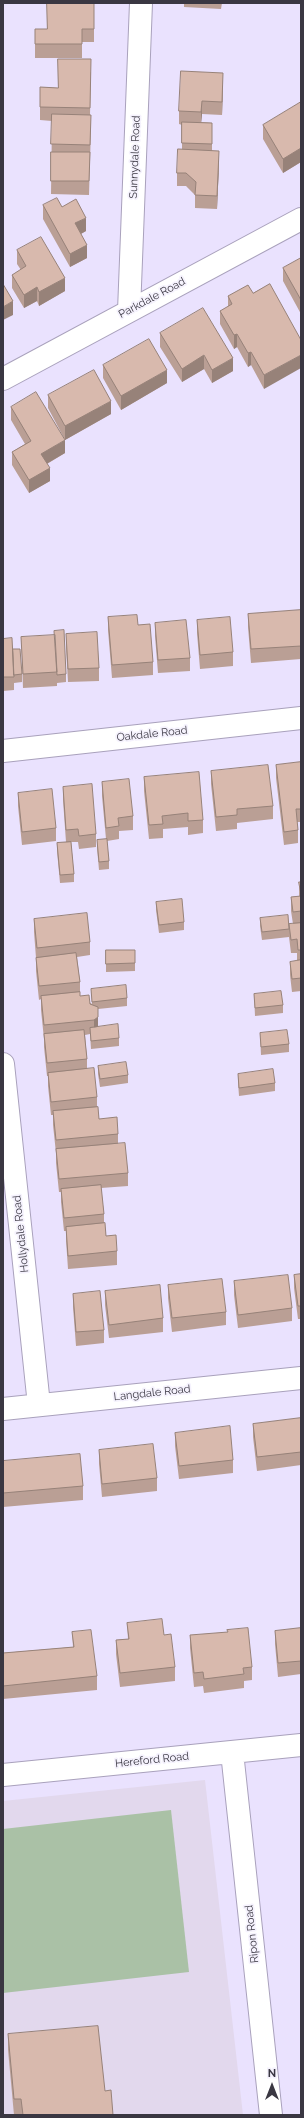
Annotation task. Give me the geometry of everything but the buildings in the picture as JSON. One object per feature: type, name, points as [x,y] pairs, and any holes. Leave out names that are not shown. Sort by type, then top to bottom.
[{"type":"street","name":"Sunnydale Road","points":[[129,311],[141,3]]},
{"type":"street","name":"Parkdale Road","points":[[3,379],[301,219]]},
{"type":"street","name":"Oakdale Road","points":[[3,751],[301,718]]},
{"type":"street","name":"Hollydale Road","points":[[3,1064],[39,1405]]},
{"type":"street","name":"Langdale Road","points":[[3,1409],[301,1378]]},
{"type":"street","name":"Hereford Road","points":[[3,1775],[301,1745]]},
{"type":"street","name":"Ripon Road","points":[[232,1752],[271,2115]]},
{"type":"shaded area","points":[[205,1780],[243,2115],[3,2115],[3,1801]]},
{"type":"green space","points":[[171,1810],[189,1972],[3,1993],[3,1829]]}]
